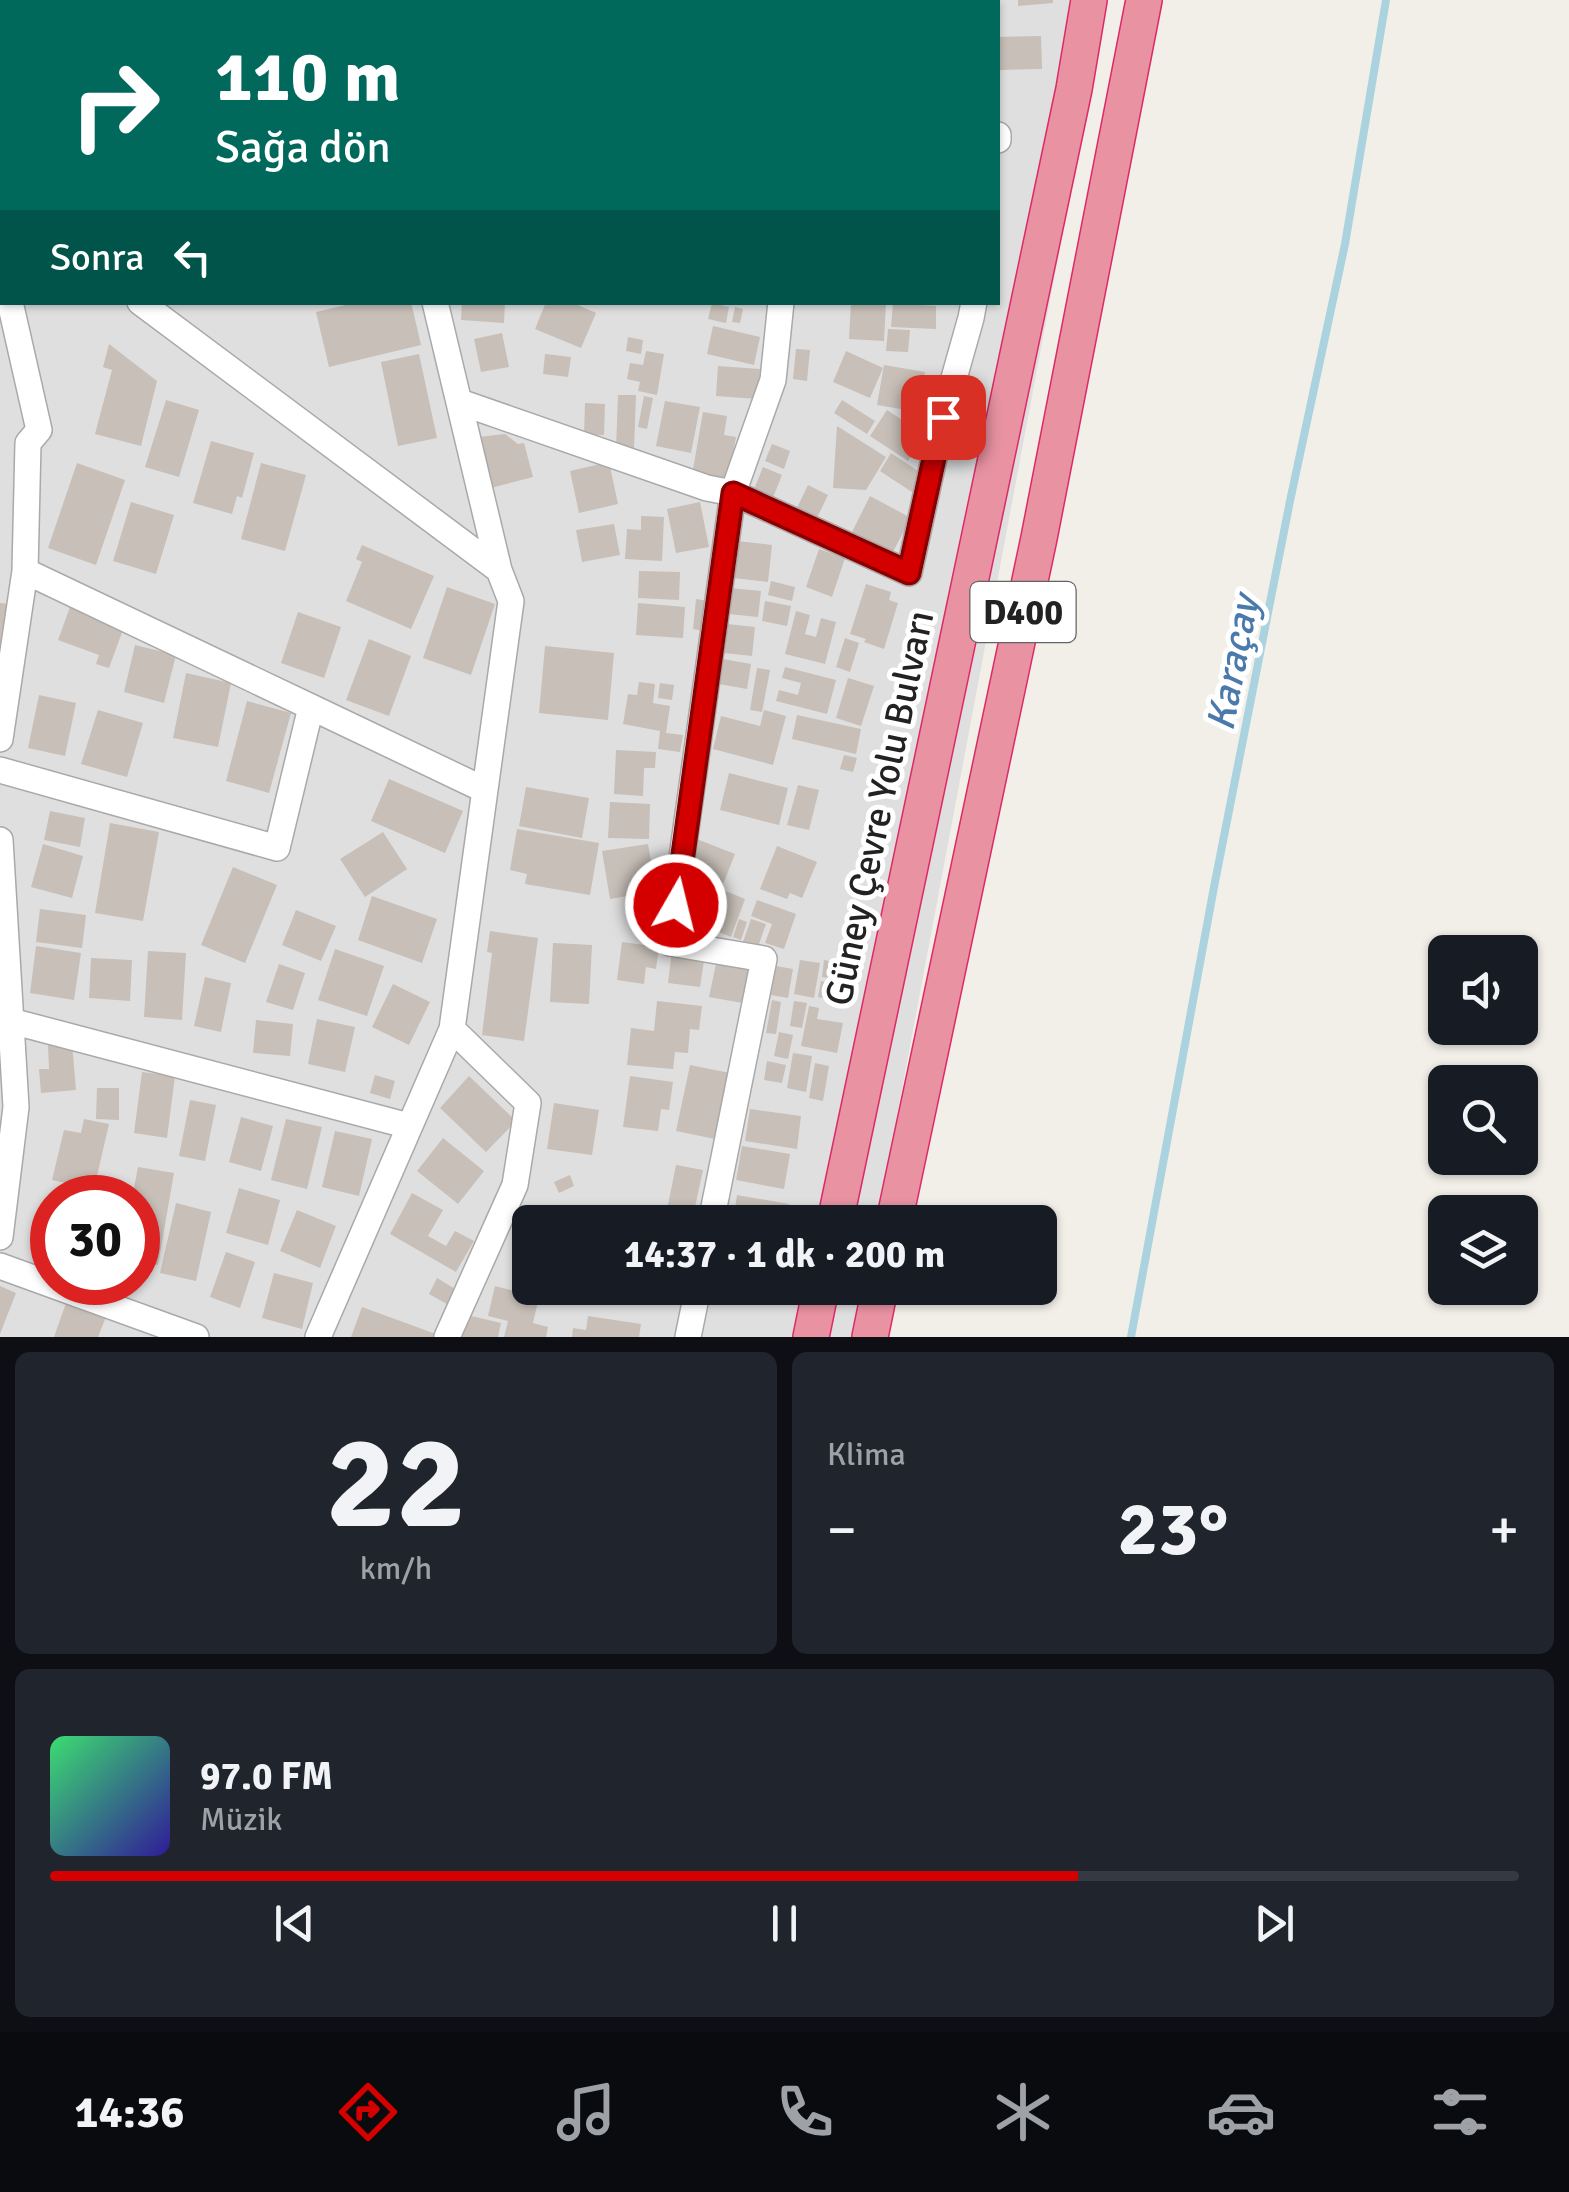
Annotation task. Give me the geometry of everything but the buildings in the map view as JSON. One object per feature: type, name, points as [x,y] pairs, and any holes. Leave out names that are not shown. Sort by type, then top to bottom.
[{"type":"highway","name":"Güney Çevre Yolu Bulvarı","points":[[839,1205],[1034,282],[1089,0]]},
{"type":"highway","name":"D400","points":[[898,1205],[1043,519],[1144,0]]},
{"type":"highway","points":[[810,1337],[817,1305]]},
{"type":"highway","points":[[870,1337],[877,1305]]},
{"type":"street","points":[[0,739],[25,571],[28,443],[39,430],[11,305]]},
{"type":"street","points":[[144,305],[499,570]]},
{"type":"street","points":[[318,1337],[452,1029],[512,601],[499,570],[436,305]]},
{"type":"street","points":[[714,1205],[764,958],[670,943],[733,493],[773,380],[782,305]]},
{"type":"street","points":[[460,402],[707,488],[733,493],[909,573],[943,417],[973,305]]},
{"type":"street","points":[[25,571],[485,790]]},
{"type":"street","points":[[0,770],[277,848],[310,707]]},
{"type":"street","points":[[0,840],[16,1107],[0,1237]]},
{"type":"street","points":[[11,1021],[410,1126]]},
{"type":"street","points":[[447,1337],[515,1185],[528,1103],[452,1029]]},
{"type":"street","points":[[0,1266],[196,1337]]},
{"type":"street","points":[[688,1337],[695,1305]]},
{"type":"shaded area","points":[[1000,0],[1103,0],[1097,50],[880,1205],[512,1205],[512,1305],[862,1305],[856,1337],[0,1337],[0,305],[1000,305]]},
{"type":"waterway","name":"Karaçay","points":[[1131,1337],[1214,887],[1345,244],[1386,0]]},
{"type":"route","points":[[676,905],[733,493],[909,573],[943,417]]}]
